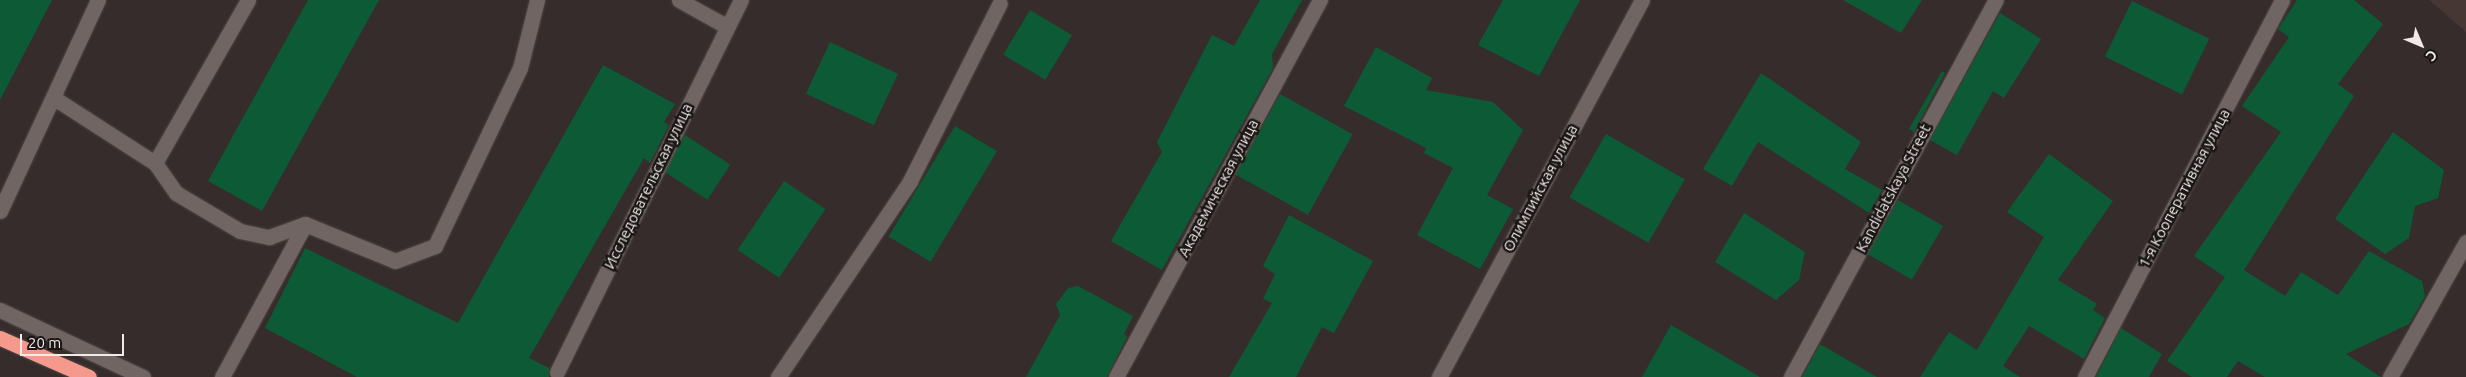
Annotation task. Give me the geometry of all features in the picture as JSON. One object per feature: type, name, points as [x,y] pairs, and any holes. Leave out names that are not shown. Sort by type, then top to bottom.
[{"type":"highway","points":[[0,338],[88,377]]},
{"type":"street","points":[[0,212],[98,0]]},
{"type":"street","points":[[155,163],[248,0]]},
{"type":"street","points":[[54,98],[155,163],[176,193],[240,231],[268,237],[304,224],[395,261],[435,246],[520,68],[537,0]]},
{"type":"street","points":[[678,0],[726,26]]},
{"type":"street","name":"Исследовательская улица","points":[[557,372],[726,26],[741,0]]},
{"type":"street","name":"Академическая улица","points":[[1116,377],[1320,0]]},
{"type":"street","name":"Олимпийская улица","points":[[1438,377],[1642,0]]},
{"type":"street","name":"Kandidatskaya Street","points":[[1791,377],[1996,0]]},
{"type":"street","name":"1-я Кооперативная улица","points":[[2085,377],[2282,0]]},
{"type":"street","points":[[778,377],[910,181],[1000,3]]},
{"type":"street","points":[[222,377],[304,224]]},
{"type":"street","points":[[2390,377],[2466,242]]},
{"type":"street","points":[[0,310],[143,377]]},
{"type":"shaded area","points":[[2429,0],[2466,0],[2466,32]]},
{"type":"building","points":[[0,0],[52,0],[0,100]]},
{"type":"building","points":[[308,0],[379,0],[262,211],[208,181]]},
{"type":"building","points":[[1260,0],[1302,0],[1272,54],[1273,68],[1162,270],[1111,241],[1162,152],[1157,142],[1212,35],[1234,46]]},
{"type":"building","points":[[1503,0],[1580,0],[1539,76],[1478,45]]},
{"type":"building","points":[[1843,0],[1922,0],[1901,33]]},
{"type":"building","points":[[2297,0],[2354,0],[2383,24],[2338,84],[2354,96],[2244,270],[2285,296],[2301,272],[2338,295],[2369,251],[2422,281],[2425,296],[2409,324],[2346,354],[2381,377],[2265,377],[2238,361],[2227,377],[2192,377],[2167,361],[2225,277],[2194,256],[2281,132],[2242,106],[2289,37],[2278,29]]},
{"type":"building","points":[[2132,1],[2209,39],[2182,94],[2105,57]]},
{"type":"building","points":[[1030,10],[1072,35],[1045,80],[1003,55]]},
{"type":"building","points":[[2000,13],[2041,39],[2004,98],[1993,91],[1957,155],[1930,140]]},
{"type":"building","points":[[830,42],[898,74],[874,125],[806,94]]},
{"type":"building","points":[[1376,47],[1432,78],[1426,90],[1493,102],[1523,130],[1487,195],[1513,209],[1480,269],[1417,235],[1453,168],[1424,153],[1426,148],[1344,106]]},
{"type":"building","points":[[603,65],[675,104],[664,122],[669,125],[650,163],[644,158],[529,358],[549,368],[549,377],[357,377],[265,328],[305,248],[458,323]]},
{"type":"building","points":[[1942,71],[1945,73],[1914,132],[1909,129]]},
{"type":"building","points":[[1761,73],[1861,142],[1845,169],[1882,190],[1869,213],[1758,142],[1732,186],[1703,169]]},
{"type":"building","points":[[1280,94],[1353,134],[1308,215],[1235,174]]},
{"type":"building","points":[[955,126],[997,151],[931,262],[889,237]]},
{"type":"building","points":[[2393,132],[2444,170],[2438,198],[2415,206],[2409,238],[2385,254],[2335,219]]},
{"type":"building","points":[[1606,134],[1685,180],[1648,243],[1570,197]]},
{"type":"building","points":[[685,135],[730,164],[707,200],[662,170]]},
{"type":"building","points":[[2049,154],[2113,201],[2058,280],[2097,304],[2093,310],[2105,318],[2084,359],[2029,326],[2003,366],[2020,377],[1920,377],[1949,332],[1977,350],[2044,237],[2007,212]]},
{"type":"building","points":[[784,181],[825,209],[779,278],[738,250]]},
{"type":"building","points":[[1898,200],[1943,226],[1912,280],[1867,254]]},
{"type":"building","points":[[1744,213],[1805,252],[1799,280],[1776,300],[1715,262]]},
{"type":"building","points":[[1289,215],[1373,261],[1334,333],[1322,327],[1296,377],[1229,377],[1272,303],[1263,299],[1275,274],[1263,266]]},
{"type":"building","points":[[1078,286],[1133,316],[1124,334],[1127,337],[1107,377],[1026,377],[1060,315],[1056,304],[1068,288]]},
{"type":"building","points":[[1671,325],[1760,377],[1642,377]]},
{"type":"building","points":[[2121,328],[2162,354],[2149,377],[2096,377]]},
{"type":"building","points":[[1820,344],[1877,377],[1802,377]]}]
